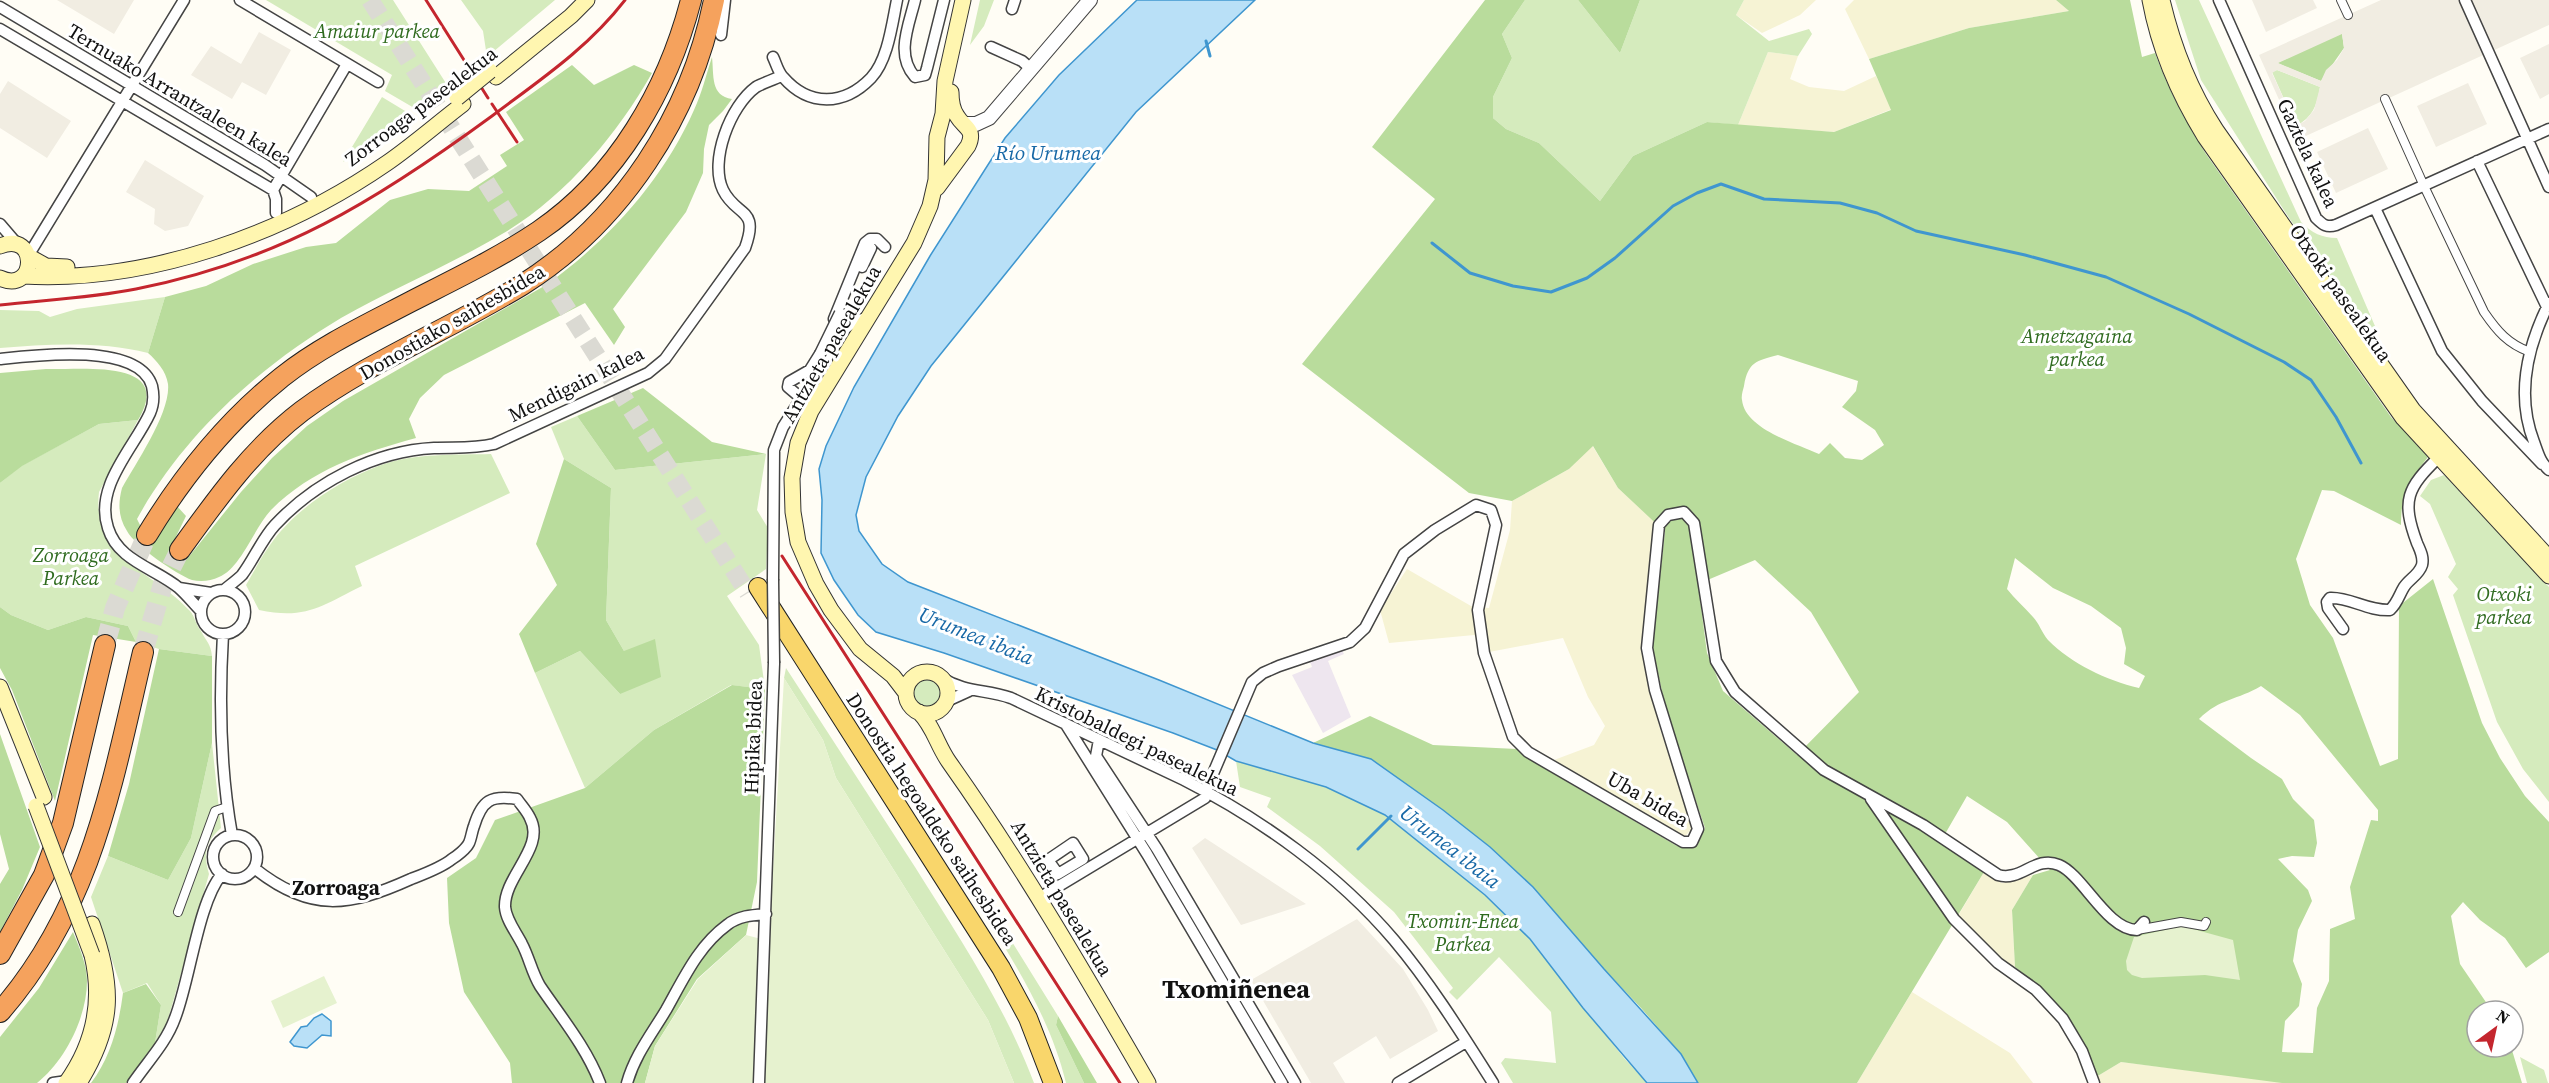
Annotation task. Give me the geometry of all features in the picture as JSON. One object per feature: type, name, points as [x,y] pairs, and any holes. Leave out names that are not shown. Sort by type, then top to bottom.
[{"type":"highway","name":"Donostiako saihesbidea","points":[[147,535],[171,495],[204,452],[241,412],[284,376],[320,351],[505,252],[540,231],[570,207],[617,155],[642,119],[677,46],[691,0]]},
{"type":"highway","name":"Donostiako saihesbidea","points":[[180,550],[243,466],[269,439],[302,411],[363,372],[520,286],[553,265],[584,237],[638,176],[664,136],[686,93],[703,47],[714,0]]},
{"type":"highway","points":[[0,954],[44,875],[63,823],[105,645]]},
{"type":"highway","points":[[0,1012],[43,956],[69,910],[96,845],[143,652]]},
{"type":"main road","name":"Zorroaga pasealekua","points":[[493,74],[574,0]]},
{"type":"main road","name":"Zorroaga pasealekua","points":[[0,278],[12,281],[23,276],[76,276],[151,265],[209,249],[256,232],[317,205],[388,163],[460,101],[571,16],[587,0]]},
{"type":"main road","points":[[934,193],[937,133],[941,125],[945,81],[963,0]]},
{"type":"main road","points":[[934,193],[966,149],[971,138],[970,129],[953,109],[951,90],[970,0]]},
{"type":"main road","name":"Otxoki pasealekua","points":[[2150,0],[2166,59],[2179,90],[2201,130],[2398,411],[2549,576]]},
{"type":"main road","name":"Otxoki pasealekua","points":[[2163,0],[2182,64],[2200,103],[2216,130],[2413,410],[2549,558]]},
{"type":"main road","name":"Zorroaga pasealekua","points":[[23,250],[46,266],[56,268],[155,255],[234,231],[310,196],[364,166],[460,101]]},
{"type":"main road","points":[[941,125],[947,121],[962,122]]},
{"type":"main road","points":[[938,141],[947,152],[957,153],[966,149]]},
{"type":"main road","name":"Antzieta pasealekua","points":[[906,693],[888,671],[873,662],[860,649],[823,597],[802,557],[793,512],[794,460],[804,427],[820,395],[920,231],[934,193]]},
{"type":"main road","points":[[0,246],[6,244],[23,250],[28,267],[23,276]]},
{"type":"main road","name":"Donostia hegoaldeko saihesbidea","points":[[760,586],[1004,998],[1028,1048],[1041,1083]]},
{"type":"main road","name":"Donostia hegoaldeko saihesbidea","points":[[760,586],[1006,976],[1028,1018],[1053,1083]]},
{"type":"main road","name":"Antzieta pasealekua","points":[[888,671],[917,675]]},
{"type":"main road","points":[[937,736],[945,704],[948,687],[942,678],[933,673],[917,675],[909,682],[906,693],[908,702],[919,712],[934,713],[945,704]]},
{"type":"main road","points":[[1,690],[92,955],[98,995],[94,1022],[80,1060],[67,1083]]},
{"type":"main road","points":[[0,712],[92,924],[106,972],[107,1010],[99,1046],[67,1083]]},
{"type":"main road","name":"Antzieta pasealekua","points":[[919,712],[937,736],[944,755],[991,822],[1039,898],[1148,1083]]},
{"type":"street","points":[[0,224],[23,250],[123,101],[184,0]]},
{"type":"street","points":[[240,0],[378,82]]},
{"type":"street","points":[[721,34],[726,0]]},
{"type":"street","points":[[773,57],[781,76],[796,89],[820,100],[832,101],[851,92],[871,78],[881,60],[897,0]]},
{"type":"street","points":[[915,0],[903,45],[910,72],[920,78],[925,75],[944,0]]},
{"type":"street","name":"Gaztela kalea","points":[[2218,0],[2316,218],[2322,225],[2330,227],[2375,208],[2549,129]]},
{"type":"street","points":[[2341,0],[2348,15]]},
{"type":"street","points":[[2465,0],[2549,187]]},
{"type":"street","points":[[962,122],[976,124],[989,118],[1086,1]]},
{"type":"street","name":"Ternuako Arrantzaleen kalea","points":[[0,7],[310,196]]},
{"type":"street","name":"Ternuako Arrantzaleen kalea","points":[[0,29],[273,190],[276,199],[276,213]]},
{"type":"street","points":[[992,47],[1022,61],[1030,68]]},
{"type":"street","points":[[273,190],[347,64]]},
{"type":"street","name":"Mendigain kalea","points":[[224,590],[240,577],[274,526],[309,494],[347,471],[392,456],[423,450],[473,449],[494,444],[648,373],[664,359],[746,248],[751,234],[750,222],[743,210],[722,189],[718,169],[722,139],[736,109],[756,88],[781,76]]},
{"type":"street","points":[[2385,99],[2484,312],[2497,331],[2513,346],[2530,352]]},
{"type":"street","points":[[2477,161],[2548,305],[2530,352],[2524,388],[2528,426],[2546,467]]},
{"type":"street","points":[[2375,208],[2442,351],[2470,388],[2546,467]]},
{"type":"street","points":[[801,398],[790,391],[789,382],[792,376],[814,362],[865,243],[870,239],[877,239],[885,247]]},
{"type":"street","points":[[789,382],[810,370],[871,249]]},
{"type":"street","name":"Hipika bidea","points":[[759,1083],[774,663],[760,586],[774,450],[783,427],[846,329],[852,323],[868,317]]},
{"type":"street","points":[[0,359],[39,354],[91,356],[118,359],[132,364],[146,375],[153,392],[150,412],[108,489],[104,509],[108,531],[137,564],[178,588],[201,611],[207,627],[212,631],[224,634],[237,629],[242,624],[245,610],[241,598],[240,577]]},
{"type":"street","points":[[2343,629],[2328,608],[2327,602],[2330,598],[2338,598],[2377,610],[2390,610],[2398,602],[2404,586],[2422,567],[2423,557],[2409,521],[2407,506],[2413,487],[2421,474],[2439,457]]},
{"type":"street","name":"Uba bidea","points":[[1207,791],[1210,779],[1252,682],[1271,670],[1350,642],[1365,628],[1404,554],[1435,530],[1476,505],[1491,510],[1496,525],[1478,610],[1484,653],[1513,737],[1528,752],[1683,842],[1692,842],[1698,829],[1655,690],[1647,648],[1659,525],[1668,515],[1684,512],[1694,523],[1716,661],[1735,692],[1824,770],[1923,825],[1998,875],[2008,878],[2016,876],[2030,866],[2044,862],[2061,865],[2100,907],[2128,929],[2141,926]]},
{"type":"street","points":[[178,588],[211,593],[224,590],[241,598]]},
{"type":"street","points":[[201,611],[202,604],[211,593]]},
{"type":"street","points":[[224,634],[220,699],[227,807],[232,835]]},
{"type":"street","name":"Kristobaldegi pasealekua","points":[[942,678],[969,691],[1005,696],[1207,791],[1292,848],[1356,900],[1410,960],[1493,1083]]},
{"type":"street","points":[[945,704],[969,691]]},
{"type":"street","points":[[1064,723],[1142,836],[1294,1083]]},
{"type":"street","points":[[1099,740],[1096,756],[1282,1083]]},
{"type":"street","points":[[1184,780],[1190,788],[1186,807]]},
{"type":"street","points":[[1039,898],[1186,807],[1205,798],[1207,791]]},
{"type":"street","points":[[254,868],[273,883],[298,896],[340,903],[362,899],[376,895],[451,861],[469,844],[483,805],[497,796],[517,799],[532,820],[532,845],[511,880],[505,906],[509,922],[524,947],[539,984],[566,1021],[592,1064],[600,1083]]},
{"type":"street","name":"Uba bidea","points":[[1869,796],[1954,919],[1998,963],[2036,990],[2062,1019],[2082,1051],[2094,1083]]},
{"type":"street","points":[[178,912],[215,811],[227,807]]},
{"type":"street","points":[[232,835],[240,835],[252,842],[257,855],[254,868],[250,873],[239,878],[222,874],[214,864],[214,851],[221,840],[232,835]]},
{"type":"street","points":[[133,1083],[162,1045],[176,1016],[210,895],[222,874]]},
{"type":"street","points":[[627,1083],[632,1066],[643,1045],[691,965],[726,925],[735,920],[766,914]]},
{"type":"street","points":[[2141,926],[2181,922],[2204,926],[2206,922]]},
{"type":"street","points":[[1398,1083],[1466,1042]]},
{"type":"shaded area","points":[[57,0],[134,0],[114,34]]},
{"type":"shaded area","points":[[1744,0],[1816,0],[1800,15],[1762,33],[1736,15]]},
{"type":"shaded area","points":[[1854,0],[2056,0],[2069,11],[1969,28],[1869,59],[1845,9]]},
{"type":"shaded area","points":[[2252,0],[2313,0],[2317,8],[2266,32]]},
{"type":"shaded area","points":[[2381,0],[2549,0],[2549,25],[2297,140],[2259,55]],"holes":[[[2342,34],[2344,48],[2337,60],[2326,70],[2321,81],[2278,63]],[[2277,70],[2320,87],[2314,110],[2305,121],[2296,126],[2272,73]]]},
{"type":"shaded area","points":[[259,32],[291,50],[266,95],[242,82],[232,99],[191,75],[211,46],[241,64]]},
{"type":"shaded area","points":[[2549,44],[2549,94],[2540,99],[2520,58]]},
{"type":"shaded area","points":[[1768,52],[1798,56],[1790,79],[1809,87],[1844,91],[1876,76],[1892,109],[1834,132],[1738,125]]},
{"type":"shaded area","points":[[8,81],[71,121],[47,158],[0,128],[0,94]]},
{"type":"shaded area","points":[[2468,83],[2487,124],[2436,147],[2417,106]]},
{"type":"shaded area","points":[[2368,128],[2388,169],[2336,193],[2317,152]]},
{"type":"shaded area","points":[[145,160],[204,196],[188,226],[165,231],[154,224],[155,209],[126,192]]},
{"type":"shaded area","points":[[1592,445],[1618,488],[1655,522],[1641,647],[1660,729],[1694,827],[1684,837],[1554,760],[1594,745],[1605,726],[1588,697],[1563,638],[1489,652],[1474,635],[1389,643],[1380,610],[1407,569],[1471,606],[1489,608],[1510,530],[1512,501],[1569,469]]},
{"type":"shaded area","points":[[1340,647],[1344,654],[1328,661],[1351,717],[1323,733],[1292,675],[1312,667],[1309,659]]},
{"type":"shaded area","points":[[1205,838],[1306,904],[1241,925],[1192,848]]},
{"type":"shaded area","points":[[1984,872],[2002,883],[2033,875],[2012,910],[2015,967],[2001,959],[1958,916]]},
{"type":"shaded area","points":[[1357,919],[1403,969],[1438,1031],[1390,1059],[1376,1036],[1333,1063],[1345,1083],[1311,1083],[1251,980]]},
{"type":"shaded area","points":[[1912,992],[2010,1053],[2033,1083],[1857,1083]]},
{"type":"shaded area","points":[[2121,1062],[2283,1082],[2283,1083],[2086,1083]]},
{"type":"green space","name":"Amaiur parkea","points":[[266,0],[393,0],[449,88],[421,112],[385,91],[392,75]]},
{"type":"green space","points":[[461,0],[555,0],[487,57],[483,31]]},
{"type":"green space","points":[[980,0],[994,0],[984,26],[970,45]]},
{"type":"green space","name":"Ametzagaina parkea","points":[[1485,0],[1525,0],[1502,34],[1512,58],[1493,97],[1493,118],[1506,129],[1539,143],[1600,201],[1633,156],[1707,122],[1834,132],[1891,110],[1869,59],[1969,28],[2069,11],[2056,0],[2130,0],[2142,57],[2155,53],[2178,105],[2206,154],[2391,417],[2428,457],[2407,488],[2401,525],[2334,491],[2322,490],[2296,559],[2310,605],[2333,638],[2380,766],[2398,759],[2399,606],[2433,579],[2482,723],[2500,758],[2525,796],[2549,822],[2549,952],[2526,968],[2505,938],[2480,920],[2463,902],[2451,916],[2460,964],[2484,999],[2465,999],[2465,1059],[2515,1059],[2522,1083],[2282,1083],[2121,1062],[2096,1077],[2072,1026],[2046,992],[2015,967],[2012,910],[2033,875],[2050,870],[2007,822],[1967,796],[1941,841],[1984,872],[1857,1083],[1698,1083],[1681,1054],[1641,1008],[1533,887],[1490,847],[1443,810],[1371,759],[1313,743],[1370,716],[1433,745],[1517,749],[1542,767],[1677,846],[1697,846],[1705,828],[1667,714],[1652,646],[1665,532],[1618,488],[1593,446],[1569,469],[1512,501],[1469,493],[1302,364],[1435,199],[1372,147]],"holes":[[[1778,355],[1858,381],[1856,391],[1842,407],[1875,430],[1884,445],[1862,460],[1845,458],[1830,443],[1819,454],[1761,427],[1745,410],[1742,395],[1746,378],[1754,364]],[[2015,558],[2053,588],[2091,606],[2121,628],[2126,648],[2124,664],[2145,676],[2139,688],[2102,676],[2079,664],[2048,640],[2035,619],[2007,589]],[[1755,560],[1811,612],[1859,692],[1797,755],[1723,691],[1707,653],[1698,584]],[[2261,686],[2300,715],[2378,810],[2378,821],[2371,820],[2350,887],[2355,919],[2330,929],[2329,981],[2317,1008],[2313,1053],[2282,1052],[2285,1021],[2299,1006],[2302,984],[2293,961],[2298,930],[2312,901],[2308,890],[2278,859],[2292,856],[2314,857],[2317,843],[2314,820],[2293,799],[2282,779],[2199,719],[2214,707]]]},
{"type":"green space","points":[[1525,0],[1578,0],[1620,53],[1640,0],[1744,0],[1736,15],[1769,41],[1809,29],[1812,34],[1798,56],[1768,52],[1738,125],[1707,122],[1633,156],[1600,201],[1539,143],[1506,129],[1493,118],[1493,97],[1512,58],[1502,34]]},
{"type":"green space","points":[[1578,0],[1640,0],[1620,53]]},
{"type":"green space","points":[[2175,0],[2199,0],[2301,222],[2318,234],[2337,238],[2378,333],[2372,333],[2289,218],[2201,80]]},
{"type":"green space","points":[[2342,33],[2344,48],[2321,81],[2277,63]]},
{"type":"green space","points":[[712,57],[714,84],[720,94],[732,99],[709,125],[704,149],[703,173],[686,212],[613,309],[625,327],[614,345],[585,303],[444,375],[420,398],[409,419],[416,438],[339,464],[303,484],[271,510],[241,557],[227,572],[216,578],[199,581],[185,577],[156,559],[131,537],[122,520],[120,499],[122,488],[164,409],[168,384],[158,363],[148,353],[165,297],[206,286],[253,264],[306,247],[336,243],[390,200],[428,189],[469,191],[507,166],[500,155],[524,140],[506,112],[572,65],[594,85],[634,65],[652,73],[606,142],[547,202],[502,234],[361,307],[311,337],[253,381],[200,431],[156,488],[137,519],[143,531],[176,505],[186,516],[170,549],[187,559],[241,492],[272,458],[307,426],[343,401],[546,285],[569,268],[612,229],[650,185],[667,161],[697,104]]},
{"type":"green space","points":[[2277,70],[2320,87],[2313,110],[2296,126],[2272,72]]},
{"type":"green space","points":[[382,97],[415,117],[343,162]]},
{"type":"green space","points":[[165,297],[148,353],[93,345],[0,348],[0,310],[39,311],[50,317],[77,309]]},
{"type":"green space","points":[[46,369],[101,369],[119,372],[135,377],[144,386],[146,400],[138,420],[99,424],[22,466],[0,483],[0,373]]},
{"type":"green space","points":[[643,388],[712,442],[766,454],[615,470],[577,416]]},
{"type":"green space","points":[[577,416],[615,470],[766,454],[757,510],[768,528],[766,569],[727,596],[759,645],[765,689],[731,685],[654,730],[585,788],[535,673],[580,651],[620,694],[624,651],[606,620],[611,488],[564,459],[551,427]]},
{"type":"green space","name":"Zorroaga Parkea","points":[[138,420],[99,492],[99,515],[105,533],[115,549],[190,611],[209,645],[212,656],[159,649],[136,642],[128,626],[86,617],[48,630],[11,615],[0,607],[0,483],[21,466],[99,424]]},
{"type":"green space","points":[[491,454],[510,493],[355,566],[362,586],[324,605],[289,613],[259,610],[246,585],[264,554],[292,519],[334,487],[365,471],[407,458]]},
{"type":"green space","points":[[564,459],[611,488],[606,620],[624,651],[655,639],[661,677],[620,694],[580,651],[535,673],[519,634],[557,585],[536,544]]},
{"type":"green space","name":"Otxoki parkea","points":[[2444,475],[2549,587],[2549,802],[2523,769],[2497,722],[2453,595],[2458,589],[2448,577],[2456,564],[2430,504],[2420,496],[2431,480]]},
{"type":"green space","points":[[0,607],[11,615],[48,630],[86,617],[128,626],[136,642],[93,635],[55,801],[12,690],[0,668]]},
{"type":"green space","points":[[159,649],[212,656],[212,743],[191,838],[168,880],[108,856],[129,784]]},
{"type":"green space","points":[[786,668],[964,946],[995,999],[1034,1083],[1014,1083],[988,1020],[836,778],[823,740],[784,678]]},
{"type":"green space","points":[[784,678],[823,740],[836,778],[988,1020],[1014,1083],[645,1083],[655,1046],[698,979],[746,935],[769,941]]},
{"type":"green space","points":[[927,680],[937,684],[941,694],[937,704],[927,708],[917,704],[913,694],[917,684]]},
{"type":"green space","points":[[732,685],[765,689],[757,882],[746,935],[697,979],[655,1046],[645,1083],[512,1083],[510,1063],[464,992],[449,923],[447,878],[476,858],[495,820],[585,788],[654,730]]},
{"type":"green space","points":[[0,734],[40,847],[22,890],[0,932],[0,884],[9,869],[0,834]]},
{"type":"green space","points":[[212,743],[221,828],[212,838],[207,849],[206,860],[209,874],[166,1025],[155,1043],[161,1005],[147,983],[123,993],[91,897],[108,856],[168,880],[191,838]]},
{"type":"green space","name":"Txomin-Enea Parkea","points":[[1236,761],[1326,787],[1385,815],[1485,895],[1530,939],[1624,1058],[1647,1083],[1513,1083],[1501,1063],[1505,1058],[1556,1063],[1551,1012],[1499,957],[1457,1000],[1449,992],[1453,988],[1394,912],[1320,846],[1267,807],[1271,798],[1240,787]]},
{"type":"green space","points":[[962,861],[1058,1016],[1056,1025],[1084,1083],[1066,1083],[1046,1025],[1033,998],[1003,944],[954,866]]},
{"type":"green space","points":[[2182,926],[2233,940],[2240,980],[2205,975],[2142,978],[2132,975],[2127,970],[2126,961],[2134,937]]},
{"type":"green space","points":[[73,932],[87,975],[86,995],[79,1023],[57,1063],[37,1083],[0,1083],[0,1037],[39,988]]},
{"type":"green space","points":[[324,976],[337,1003],[283,1028],[271,1001]]},
{"type":"green space","points":[[146,984],[161,1005],[155,1043],[126,1083],[91,1083],[104,1062],[113,1040],[123,993]]},
{"type":"green space","points":[[1058,1016],[1097,1083],[1084,1083],[1056,1025]]},
{"type":"green space","points":[[2521,1059],[2544,1070],[2548,1083],[2527,1083]]},
{"type":"water","name":"Río Urumea","points":[[1137,0],[1255,0],[1136,112],[931,366],[898,416],[866,477],[856,515],[859,531],[882,564],[908,582],[1313,743],[1371,759],[1443,810],[1490,847],[1533,887],[1681,1054],[1698,1083],[1647,1083],[1583,1008],[1530,939],[1485,895],[1385,815],[1326,787],[1236,761],[1217,750],[1173,733],[944,653],[876,632],[858,615],[834,580],[821,553],[822,500],[819,469],[826,446],[854,387],[930,256],[1005,138],[1059,75]]},
{"type":"water","points":[[322,1014],[331,1021],[331,1036],[322,1035],[307,1048],[294,1046],[290,1042],[301,1027],[307,1026],[314,1018]]},
{"type":"waterway","points":[[1206,41],[1210,56]]},
{"type":"waterway","points":[[1432,243],[1470,273],[1513,286],[1551,292],[1587,278],[1615,258],[1673,206],[1697,193],[1721,184],[1764,199],[1840,203],[1877,213],[1916,231],[2025,255],[2106,277],[2189,314],[2284,362],[2311,380],[2336,417],[2361,463]]},
{"type":"waterway","name":"Urumea ibaia","points":[[1358,849],[1391,816]]},
{"type":"tunnel","points":[[370,0],[748,593]]},
{"type":"tunnel","points":[[105,645],[115,608],[147,535]]},
{"type":"tunnel","points":[[143,652],[163,584],[180,550]]},
{"type":"railway","points":[[426,0],[488,98]]},
{"type":"railway","points":[[0,305],[119,292],[188,277],[236,262],[324,224],[408,175],[528,89],[579,48],[625,0]]},
{"type":"railway","points":[[492,104],[517,142]]},
{"type":"railway","points":[[782,556],[1120,1083]]},
{"type":"district","name":"Zorroaga","points":[[336,888]]},
{"type":"district","name":"Txomiñenea","points":[[1236,989]]}]
